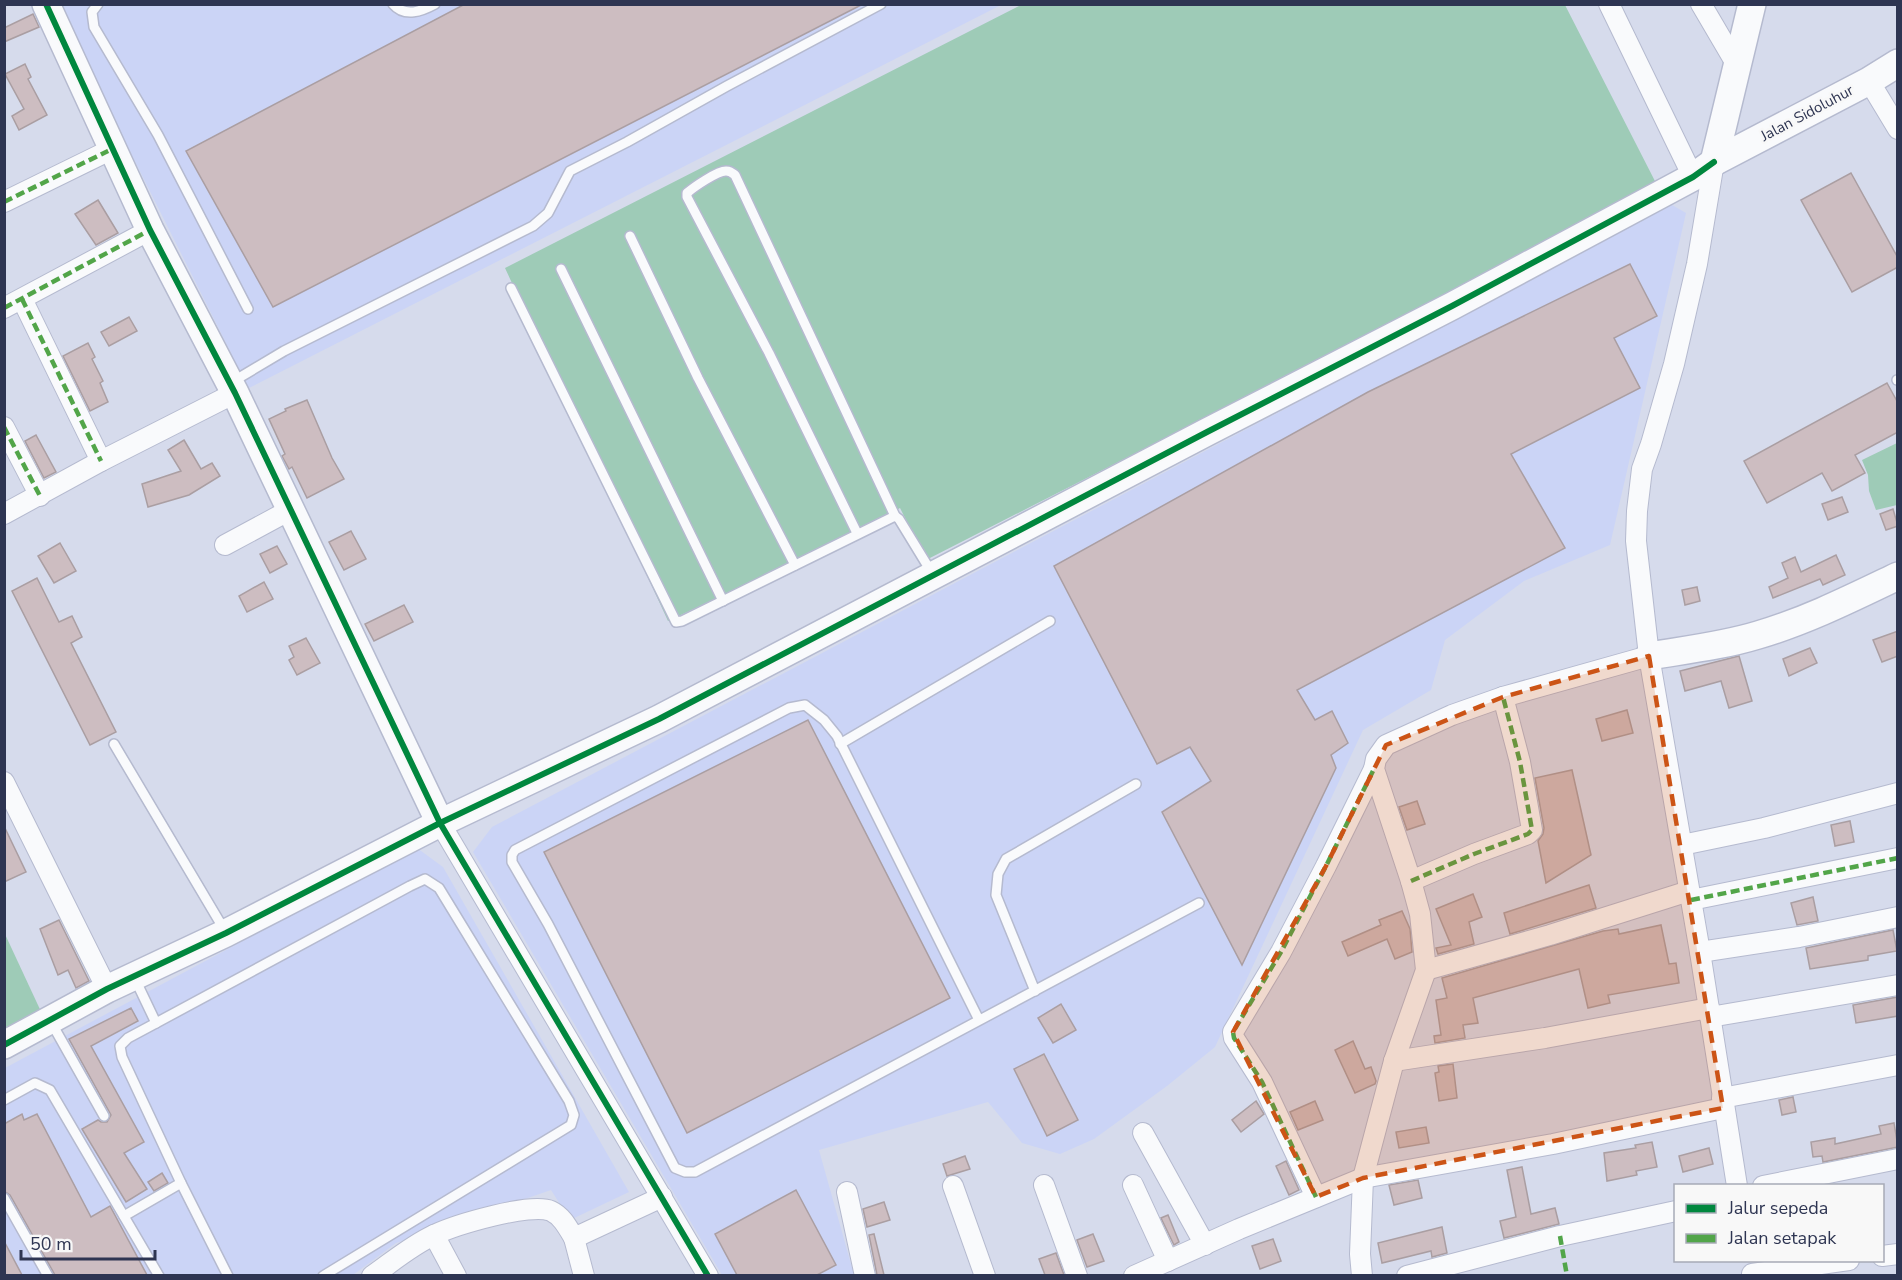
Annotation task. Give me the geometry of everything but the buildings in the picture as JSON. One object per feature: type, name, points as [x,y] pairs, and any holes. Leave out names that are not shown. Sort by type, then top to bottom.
[{"type":"street","points":[[46,4],[150,230],[233,388],[440,823],[708,1275]]},
{"type":"street","points":[[1609,4],[1704,169]]},
{"type":"street","points":[[1701,4],[1738,67]]},
{"type":"street","points":[[1737,1184],[1649,656],[1636,541],[1642,469],[1671,375],[1695,275],[1704,169],[1738,67],[1752,4]]},
{"type":"street","name":"Jalan Sidoluhur","points":[[4,1045],[107,989],[226,933],[440,823],[659,719],[933,574],[1462,301],[1869,81],[1898,63]]},
{"type":"street","points":[[1869,81],[1898,129]]},
{"type":"street","points":[[4,202],[112,149]]},
{"type":"street","points":[[4,308],[150,230]]},
{"type":"street","points":[[22,299],[101,461]]},
{"type":"street","points":[[4,514],[233,388]]},
{"type":"street","points":[[4,427],[40,496]]},
{"type":"street","points":[[225,545],[291,510]]},
{"type":"street","points":[[1316,1197],[1262,1082],[1234,1038],[1233,1032],[1286,942],[1374,769],[1376,759],[1386,745],[1452,715],[1503,697],[1649,656],[1720,645],[1758,635],[1797,622],[1898,576]]},
{"type":"street","points":[[1411,881],[1532,830],[1520,762],[1503,697]]},
{"type":"street","points":[[1361,1275],[1364,1178],[1394,1061],[1426,970],[1420,914],[1374,769]]},
{"type":"street","points":[[4,782],[107,989]]},
{"type":"street","points":[[1682,845],[1764,828],[1898,793]]},
{"type":"street","points":[[1426,970],[1690,896],[1898,858]]},
{"type":"street","points":[[1700,952],[1897,920]]},
{"type":"street","points":[[1394,1061],[1898,985]]},
{"type":"street","points":[[1134,1275],[1364,1178],[1553,1144],[1723,1103],[1898,1065]]},
{"type":"street","points":[[1143,1133],[1205,1245]]},
{"type":"street","points":[[1768,1184],[1898,1159]]},
{"type":"street","points":[[1044,1185],[1077,1275]]},
{"type":"street","points":[[1133,1185],[1168,1261]]},
{"type":"street","points":[[953,1186],[985,1275]]},
{"type":"street","points":[[847,1192],[865,1275]]},
{"type":"street","points":[[574,1238],[662,1197]]},
{"type":"street","points":[[372,1275],[434,1235],[493,1216],[526,1208],[540,1208],[551,1211],[561,1218],[574,1238],[584,1275]]},
{"type":"street","points":[[1407,1275],[1560,1236],[1674,1210]]},
{"type":"street","points":[[434,1235],[456,1275]]},
{"type":"street","points":[[1752,1270],[1830,1262]]},
{"type":"lane","points":[[98,4],[92,12],[94,27],[158,135],[248,309]]},
{"type":"lane","points":[[393,4],[397,9],[421,12],[435,4]]},
{"type":"lane","points":[[233,388],[285,351],[533,226],[548,213],[570,171],[880,4]]},
{"type":"lane","points":[[858,534],[769,353],[687,197],[687,193],[692,188],[724,171],[735,175],[895,516],[933,574]]},
{"type":"lane","points":[[630,236],[698,378],[795,565]]},
{"type":"lane","points":[[561,269],[723,601]]},
{"type":"lane","points":[[511,288],[676,622],[895,516]]},
{"type":"lane","points":[[840,744],[1050,621]]},
{"type":"lane","points":[[979,1020],[840,744],[824,720],[805,705],[789,708],[515,850],[512,855],[512,862],[548,924],[675,1168],[685,1172],[695,1172],[1199,903]]},
{"type":"lane","points":[[114,744],[226,933]]},
{"type":"lane","points":[[1035,991],[996,895],[998,874],[1006,859],[1136,784]]},
{"type":"lane","points":[[228,1275],[181,1183],[122,1057],[120,1046],[128,1038],[425,879],[439,888],[569,1101],[574,1115],[570,1125],[323,1275]]},
{"type":"lane","points":[[134,977],[156,1023]]},
{"type":"lane","points":[[50,1019],[104,1116]]},
{"type":"lane","points":[[4,1100],[35,1083],[50,1090],[159,1275]]},
{"type":"lane","points":[[124,1216],[181,1183]]},
{"type":"lane","points":[[4,1198],[48,1275]]},
{"type":"highlighted area","points":[[1649,656],[1723,1108],[1363,1178],[1316,1197],[1233,1032],[1326,866],[1386,745],[1503,697]]},
{"type":"shaded area","points":[[64,4],[1001,5],[245,390],[230,351],[59,10]]},
{"type":"shaded area","points":[[1672,205],[1686,213],[1610,545],[1524,581],[1445,640],[1431,690],[1363,730],[1215,1047],[1167,1086],[1094,1139],[1060,1154],[1022,1143],[988,1102],[819,1150],[854,1275],[722,1275],[473,852],[492,827]]},
{"type":"shaded area","points":[[417,848],[443,867],[629,1192],[570,1220],[551,1190],[396,1243],[353,1275],[5,1276],[5,1068]]},
{"type":"green space","points":[[1021,5],[1565,5],[1658,187],[926,560],[900,508],[857,533],[668,621],[505,268]]},
{"type":"green space","points":[[1897,443],[1897,505],[1876,510],[1862,460]]},
{"type":"green space","points":[[4,932],[44,1018],[4,1036]]},
{"type":"marked path","points":[[4,202],[112,149]]},
{"type":"marked path","points":[[4,308],[150,230]]},
{"type":"marked path","points":[[22,299],[101,461]]},
{"type":"marked path","points":[[4,427],[40,496]]},
{"type":"marked path","points":[[1411,881],[1528,834],[1532,830],[1520,762],[1503,697]]},
{"type":"marked path","points":[[1316,1197],[1262,1082],[1234,1038],[1233,1032],[1281,952],[1374,769]]},
{"type":"marked path","points":[[1691,900],[1898,858]]},
{"type":"marked path","points":[[1560,1236],[1567,1276]]},
{"type":"cycle path","points":[[46,4],[150,230],[235,393],[440,823],[708,1276]]},
{"type":"cycle path","points":[[4,1045],[107,989],[226,933],[440,823],[659,719],[1452,306],[1693,177],[1714,162]]}]
